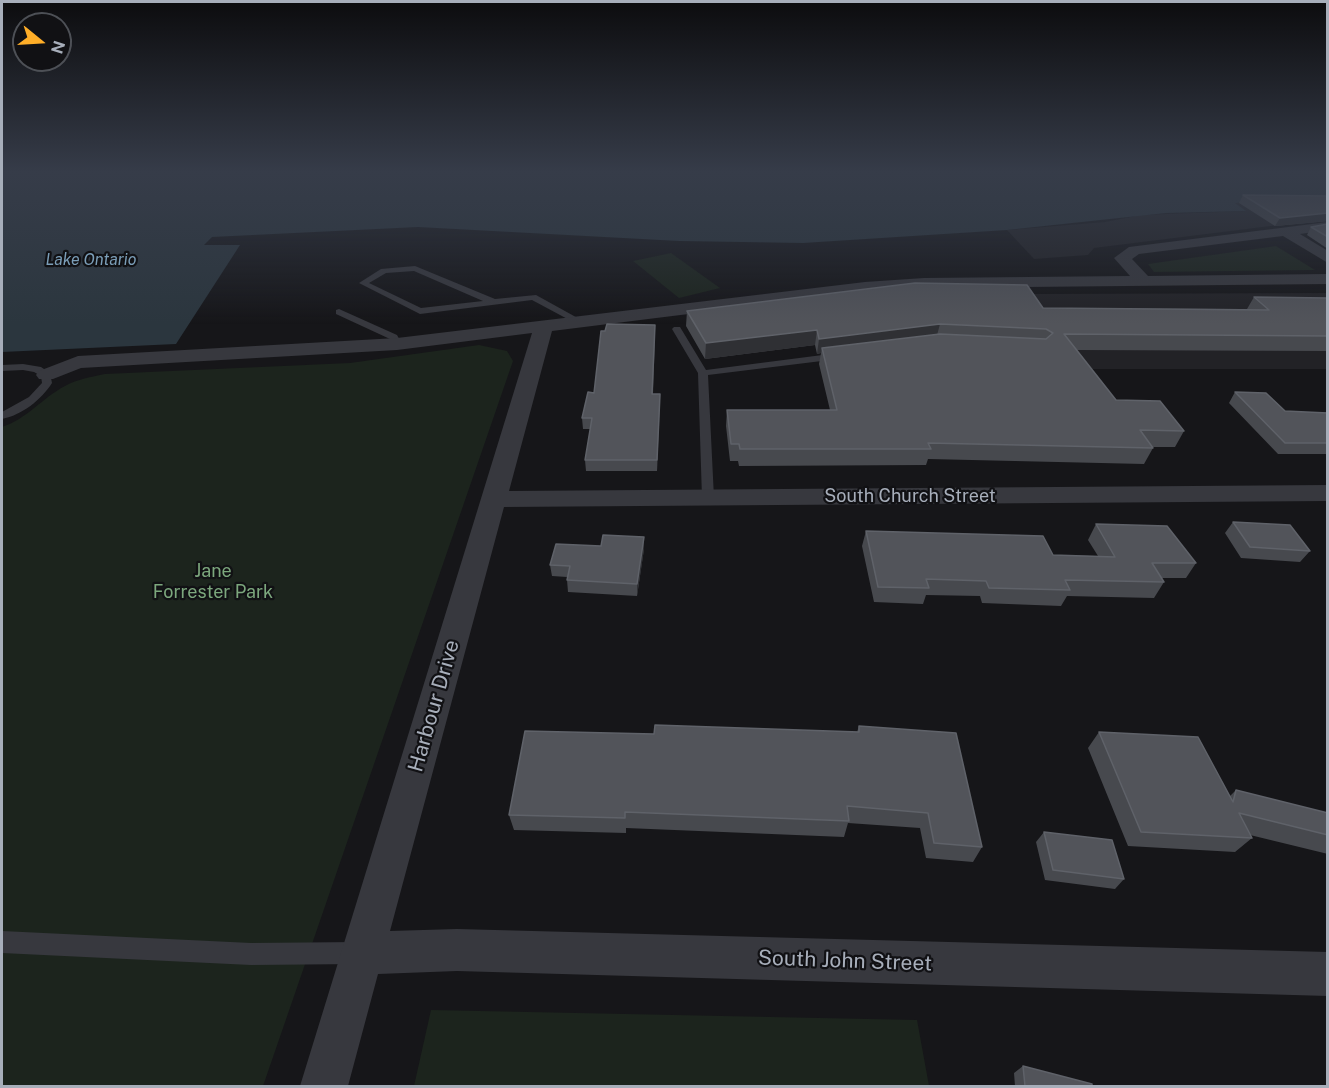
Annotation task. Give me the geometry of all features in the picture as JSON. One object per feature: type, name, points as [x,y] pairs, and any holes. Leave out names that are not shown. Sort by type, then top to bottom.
[{"type":"street","points":[[1142,279],[1122,258],[1135,250],[1328,226]]},
{"type":"street","points":[[1285,231],[1328,258]]},
{"type":"street","points":[[46,375],[78,362],[397,344],[888,285],[1142,279],[1328,279]]},
{"type":"street","name":"Harbour Drive","points":[[324,1086],[544,325]]},
{"type":"street","name":"South Church Street","points":[[493,499],[1328,493]]},
{"type":"street","name":"South John Street","points":[[363,953],[457,950],[1328,974]]},
{"type":"lane","points":[[494,302],[415,268],[384,271],[363,283],[420,311],[494,302],[533,297],[578,321]]},
{"type":"lane","points":[[339,312],[394,337],[397,344]]},
{"type":"lane","points":[[677,329],[703,373],[708,498]]},
{"type":"lane","points":[[703,373],[855,354]]},
{"type":"lane","points":[[2,368],[30,368],[46,375],[47,383],[41,393],[26,405],[2,416]]},
{"type":"lane","points":[[2,942],[251,954],[363,953]]},
{"type":"shaded area","points":[[1096,223],[1283,223],[1094,248],[1088,255],[1034,259],[1007,230]]},
{"type":"shaded area","points":[[1327,293],[1327,369],[1090,369],[1030,294]]},
{"type":"green space","points":[[1276,246],[1315,270],[1154,272],[1148,264]]},
{"type":"green space","points":[[671,253],[720,288],[679,298],[633,261]]},
{"type":"green space","name":"Jane Forrester Park","points":[[479,345],[507,351],[513,361],[263,1086],[2,1086],[2,427],[27,414],[65,386],[105,374],[350,363]]},
{"type":"green space","points":[[431,1010],[917,1020],[929,1086],[414,1086]]},
{"type":"water","name":"Lake Ontario","points":[[2,223],[1075,223],[1007,230],[803,243],[679,241],[418,227],[212,237],[204,245],[240,245],[176,344],[2,352]]},
{"type":"building","points":[[1328,224],[1328,237],[1311,227]]},
{"type":"building","points":[[915,283],[1027,285],[1043,308],[1269,310],[1254,297],[1328,298],[1328,336],[1064,334],[1116,400],[1160,401],[1184,431],[1140,430],[1153,448],[928,443],[931,449],[740,449],[739,444],[731,444],[727,410],[837,410],[822,348],[940,334],[1046,339],[1053,333],[1046,329],[940,324],[819,339],[817,330],[706,343],[687,311]]},
{"type":"building","points":[[607,324],[655,325],[652,394],[660,394],[657,460],[585,460],[592,418],[582,418],[588,392],[594,393],[601,331],[605,331]]},
{"type":"building","points":[[1235,392],[1266,393],[1285,411],[1328,413],[1328,443],[1285,443]]},
{"type":"building","points":[[1233,522],[1290,525],[1310,551],[1250,547]]},
{"type":"building","points":[[1096,524],[1167,526],[1196,563],[1152,563],[1164,582],[1065,580],[1070,590],[989,588],[986,581],[926,579],[929,588],[878,587],[866,531],[1043,536],[1053,555],[1115,557]]},
{"type":"building","points":[[603,535],[644,537],[637,584],[567,580],[570,566],[550,565],[556,544],[601,546]]},
{"type":"building","points":[[655,725],[859,732],[859,726],[956,733],[982,847],[934,843],[928,813],[847,806],[849,821],[625,812],[625,818],[509,815],[525,731],[654,734]]},
{"type":"building","points":[[1099,732],[1198,737],[1233,802],[1236,790],[1328,813],[1328,835],[1239,813],[1252,838],[1141,832]]},
{"type":"building","points":[[1044,832],[1112,840],[1124,879],[1053,870]]},
{"type":"building","points":[[1023,1066],[1092,1084],[1092,1086],[1025,1086]]}]
